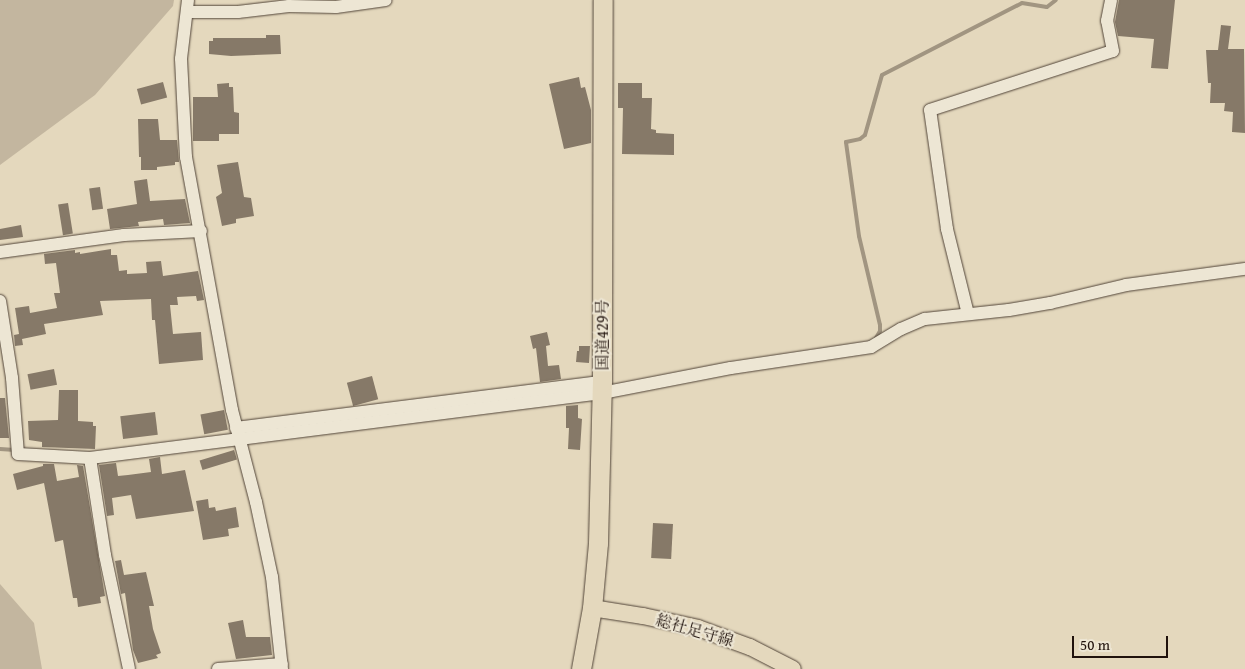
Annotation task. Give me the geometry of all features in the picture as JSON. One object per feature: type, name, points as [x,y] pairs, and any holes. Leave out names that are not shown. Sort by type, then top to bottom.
[{"type":"highway","name":"国道429号","points":[[581,669],[592,608],[598,544],[602,388],[603,0]]},
{"type":"main road","name":"総社足守線","points":[[592,608],[643,616],[698,628],[750,647],[793,669]]},
{"type":"street","points":[[218,669],[282,667],[278,619],[268,560],[255,494],[237,434],[215,321],[186,148],[181,58],[182,32],[188,6],[238,12],[289,6],[336,7],[386,0]]},
{"type":"street","points":[[968,314],[947,229],[930,110],[1113,51],[1107,21],[1111,0]]},
{"type":"street","points":[[0,252],[124,235],[201,231]]},
{"type":"street","points":[[0,301],[12,378],[18,454],[90,458],[237,434],[602,388],[872,347],[919,320],[1050,304],[1126,285],[1245,269]]},
{"type":"street","points":[[90,458],[105,555],[129,669]]},
{"type":"shaded area","points":[[0,0],[174,0],[173,6],[95,95],[0,165]]},
{"type":"shaded area","points":[[0,584],[34,623],[42,669],[0,669]]},
{"type":"building","points":[[1119,0],[1175,0],[1168,69],[1151,68],[1154,39],[1118,36],[1115,22]]},
{"type":"building","points":[[1221,25],[1231,26],[1228,49],[1244,49],[1245,133],[1232,132],[1233,112],[1224,111],[1225,103],[1210,103],[1211,83],[1208,83],[1206,50],[1218,50]]},
{"type":"building","points":[[266,35],[280,35],[281,54],[231,56],[209,54],[209,41],[213,41],[213,38],[266,38]]},
{"type":"building","points":[[579,77],[581,88],[585,87],[591,110],[591,143],[564,149],[549,84]]},
{"type":"building","points":[[163,82],[167,97],[141,104],[137,89]]},
{"type":"building","points":[[229,83],[229,87],[233,87],[234,112],[239,113],[239,134],[219,134],[219,141],[193,141],[193,97],[218,97],[217,84]]},
{"type":"building","points":[[618,83],[642,83],[642,98],[652,98],[651,129],[656,130],[656,133],[674,134],[674,155],[622,154],[623,108],[618,108]]},
{"type":"building","points":[[138,119],[158,119],[160,140],[177,140],[179,162],[175,162],[175,165],[157,167],[157,170],[141,170]]},
{"type":"building","points":[[238,162],[244,197],[251,198],[254,216],[236,219],[236,223],[222,226],[216,197],[222,193],[217,165]]},
{"type":"building","points":[[147,179],[150,201],[185,199],[190,223],[164,225],[163,219],[138,222],[139,226],[110,229],[107,209],[137,204],[134,181]]},
{"type":"building","points":[[100,187],[103,209],[92,210],[89,189]]},
{"type":"building","points":[[68,203],[73,234],[63,235],[58,205]]},
{"type":"building","points":[[21,225],[23,237],[0,240],[0,229]]},
{"type":"building","points":[[111,249],[111,255],[117,255],[119,271],[127,270],[127,274],[147,273],[146,262],[161,261],[163,276],[198,271],[204,300],[197,301],[196,296],[177,297],[178,305],[170,305],[173,334],[201,332],[203,360],[159,364],[155,320],[152,320],[151,299],[100,301],[103,315],[44,324],[46,334],[22,339],[23,345],[15,346],[14,335],[19,334],[15,308],[29,306],[30,313],[57,308],[54,293],[60,293],[56,263],[45,264],[44,254],[75,250],[75,253],[80,252],[80,254]]},
{"type":"building","points":[[547,332],[550,345],[546,346],[548,366],[559,365],[561,379],[540,382],[536,348],[533,349],[530,336]]},
{"type":"building","points":[[579,346],[590,346],[589,363],[576,362]]},
{"type":"building","points":[[54,369],[57,385],[31,390],[27,374]]},
{"type":"building","points":[[372,376],[378,399],[353,406],[347,383]]},
{"type":"building","points":[[59,390],[78,390],[78,421],[93,422],[93,426],[96,426],[95,449],[42,447],[42,442],[29,440],[28,421],[58,420]]},
{"type":"building","points":[[0,398],[5,398],[9,438],[0,438]]},
{"type":"building","points":[[578,405],[578,418],[582,419],[580,450],[568,449],[569,428],[566,428],[566,406]]},
{"type":"building","points":[[224,410],[228,430],[204,434],[200,415]]},
{"type":"building","points":[[155,412],[158,435],[123,439],[120,416]]},
{"type":"building","points":[[234,450],[237,460],[202,470],[200,461]]},
{"type":"building","points":[[160,457],[162,474],[185,470],[194,511],[136,519],[131,495],[112,498],[114,515],[107,516],[99,465],[116,463],[118,476],[151,472],[149,459]]},
{"type":"building","points":[[43,464],[54,464],[57,481],[79,477],[77,465],[83,466],[105,596],[100,597],[101,603],[78,607],[77,598],[73,598],[63,540],[55,542],[44,483],[17,490],[13,474],[43,466]]},
{"type":"building","points":[[208,499],[209,508],[215,507],[216,511],[236,507],[239,527],[228,529],[229,536],[203,540],[196,501]]},
{"type":"building","points":[[653,523],[673,524],[671,559],[651,558]]},
{"type":"building","points":[[121,560],[124,575],[146,572],[154,606],[149,606],[153,629],[161,653],[156,655],[158,658],[138,663],[133,650],[125,593],[121,594],[115,561]]},
{"type":"building","points":[[243,620],[246,637],[270,637],[272,655],[236,659],[228,623]]},
{"type":"waterway","points":[[876,338],[880,331],[880,325],[859,236],[846,142],[860,139],[865,135],[882,75],[1022,3],[1047,7],[1056,0]]},
{"type":"waterway","points":[[0,449],[15,450]]}]
